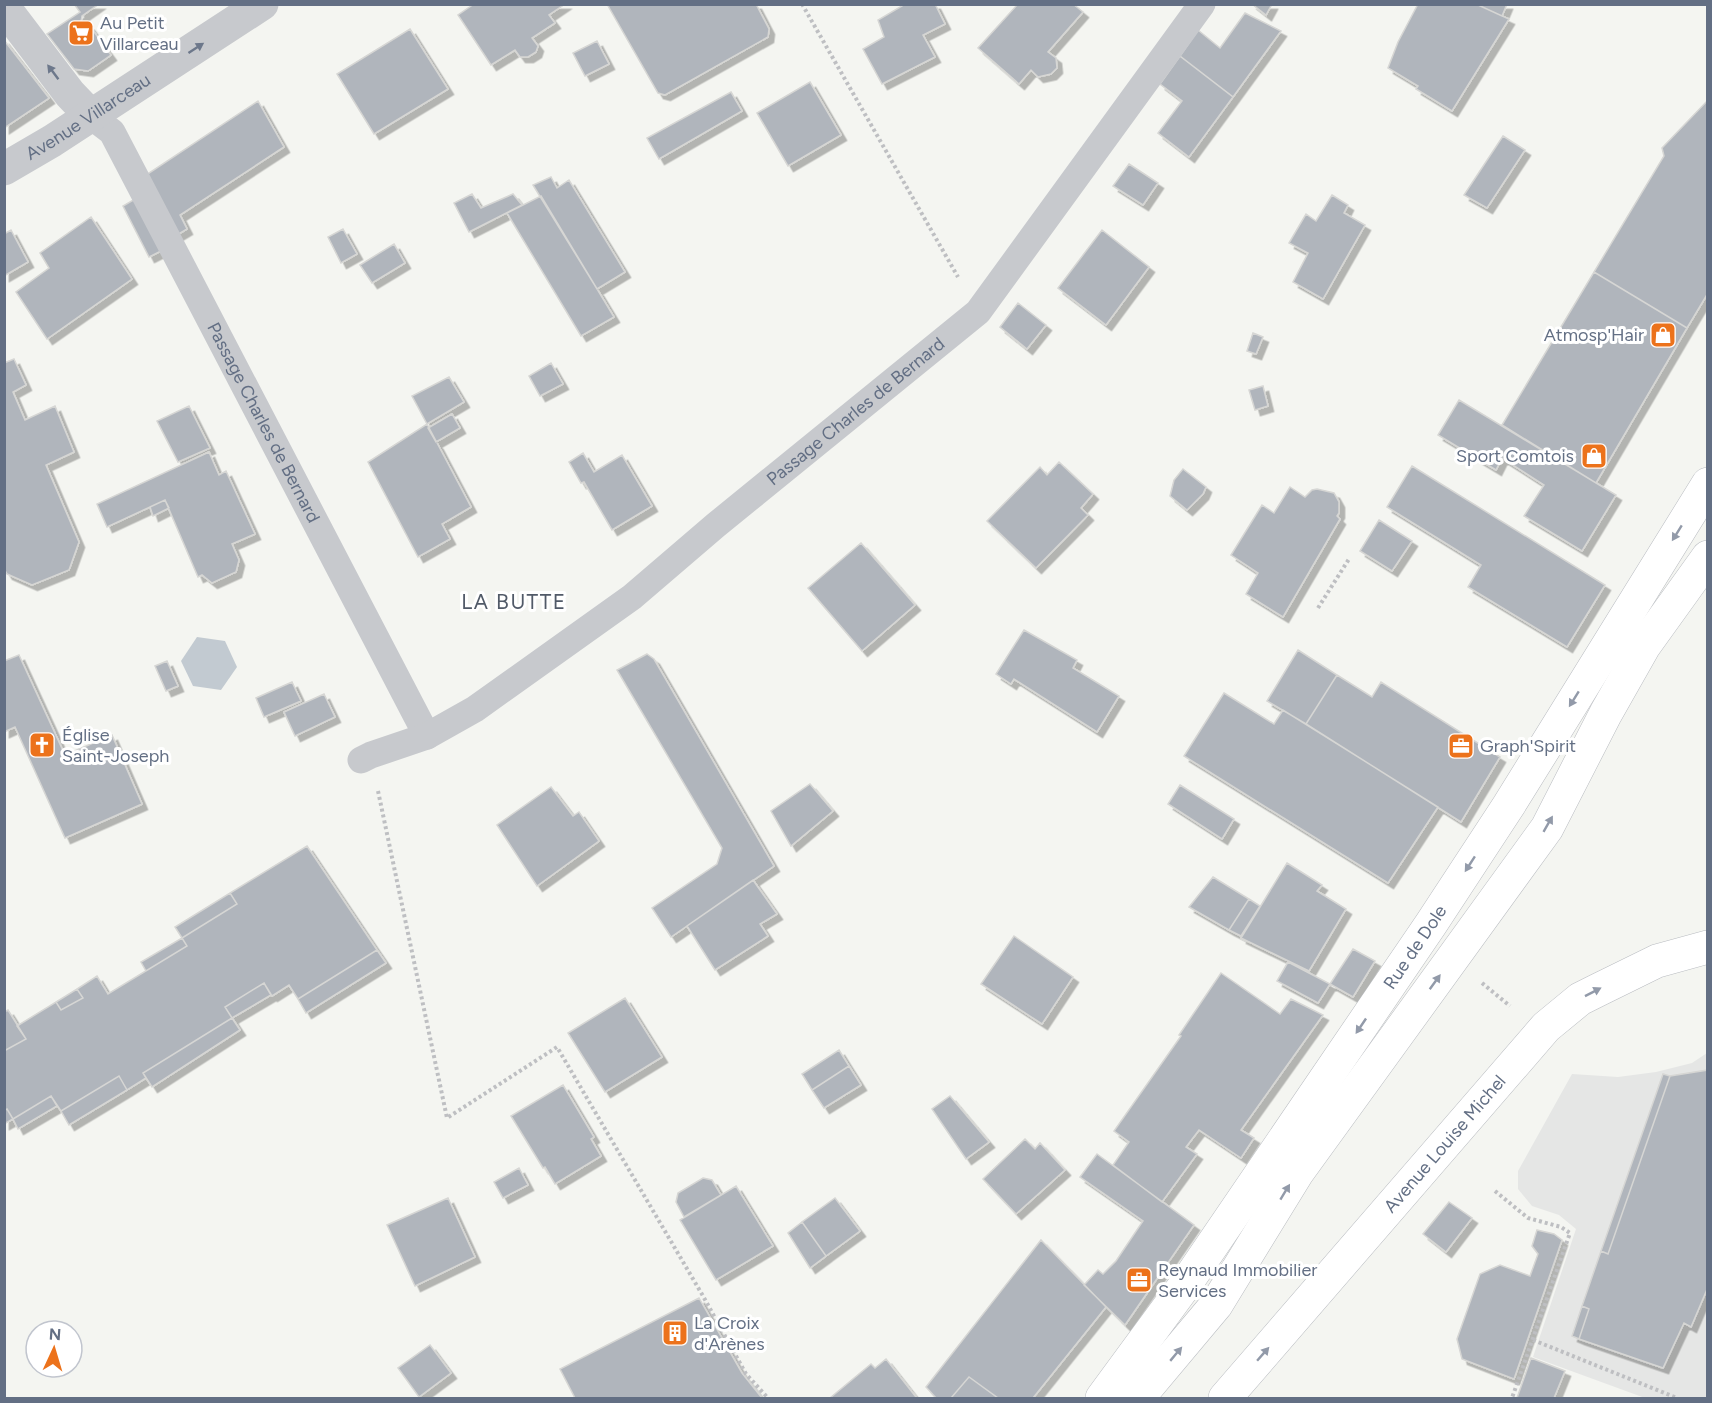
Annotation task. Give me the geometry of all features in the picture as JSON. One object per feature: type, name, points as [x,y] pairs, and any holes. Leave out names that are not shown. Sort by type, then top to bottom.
[{"type":"main road","name":"Rue de Dole","points":[[1102,1398],[1185,1285],[1431,924],[1509,805],[1707,484]]},
{"type":"main road","name":"Rue de Dole","points":[[1138,1398],[1216,1305],[1297,1173],[1547,828],[1606,713],[1644,646],[1707,557]]},
{"type":"main road","name":"Avenue Louise Michel","points":[[1225,1398],[1546,1027],[1580,999],[1600,989],[1657,961],[1707,947]]},
{"type":"street","name":"Avenue Villarceau","points":[[4,169],[91,116],[262,4]]},
{"type":"street","points":[[4,7],[70,94],[91,116]]},
{"type":"lane","name":"Passage Charles de Bernard","points":[[366,758],[427,736],[475,709],[632,597],[716,525],[978,312],[1202,4]]},
{"type":"lane","name":"Passage Charles de Bernard","points":[[91,116],[112,132],[427,736]]},
{"type":"path","points":[[802,4],[978,312]]},
{"type":"path","points":[[1318,608],[1349,559]]},
{"type":"path","points":[[366,758],[447,1118],[557,1047],[703,1296],[746,1374],[768,1398]]},
{"type":"path","points":[[1480,981],[1510,1006]]},
{"type":"path","points":[[1495,1191],[1528,1218],[1561,1227],[1570,1233],[1512,1398]]},
{"type":"path","points":[[1533,1340],[1677,1398]]},
{"type":"shaded area","points":[[197,637],[225,641],[237,667],[221,690],[193,686],[181,661]]},
{"type":"shaded area","points":[[1707,1053],[1707,1398],[1645,1398],[1533,1357],[1576,1229],[1559,1215],[1532,1206],[1518,1189],[1518,1171],[1572,1074],[1618,1077],[1656,1072],[1692,1063]]},
{"type":"building","points":[[74,4],[99,4],[82,16],[81,22],[89,25],[111,55],[88,71],[74,69],[47,34],[80,12]]},
{"type":"building","points":[[474,4],[565,4],[549,15],[555,23],[532,38],[538,46],[536,52],[528,57],[520,57],[515,50],[491,65],[458,15]]},
{"type":"building","points":[[607,4],[756,4],[769,29],[768,37],[665,95],[658,93]]},
{"type":"building","points":[[901,4],[935,4],[945,24],[923,35],[935,57],[882,84],[863,49],[884,37],[878,20],[902,6]]},
{"type":"building","points":[[1018,4],[1073,4],[1083,12],[1048,52],[1056,58],[1057,68],[1051,74],[1038,77],[1031,70],[1019,84],[978,48]]},
{"type":"building","points":[[1252,4],[1272,4],[1266,15]]},
{"type":"building","points":[[1418,4],[1476,4],[1509,19],[1452,111],[1416,89],[1418,86],[1388,68],[1398,42]]},
{"type":"building","points":[[1476,4],[1507,4],[1502,16]]},
{"type":"building","points":[[1245,13],[1281,31],[1233,97],[1180,56],[1198,30],[1220,48]]},
{"type":"building","points":[[410,29],[448,89],[374,134],[337,74]]},
{"type":"building","points":[[4,40],[49,98],[4,128]]},
{"type":"building","points":[[597,41],[609,64],[585,76],[573,53]]},
{"type":"building","points":[[1180,56],[1233,97],[1189,157],[1158,133],[1182,101],[1160,84]]},
{"type":"building","points":[[810,82],[841,135],[788,166],[757,113]]},
{"type":"building","points":[[731,92],[742,111],[659,159],[647,138]]},
{"type":"building","points":[[1708,100],[1708,293],[1687,328],[1594,272],[1664,156],[1662,148]]},
{"type":"building","points":[[258,101],[284,147],[180,215],[187,229],[177,235],[146,175]]},
{"type":"building","points":[[1503,136],[1525,150],[1487,208],[1464,195]]},
{"type":"building","points":[[1129,164],[1158,183],[1143,205],[1113,186]]},
{"type":"building","points":[[551,177],[557,188],[569,180],[625,272],[597,289],[533,185]]},
{"type":"building","points":[[472,194],[481,208],[513,194],[522,205],[469,232],[454,203]]},
{"type":"building","points":[[1332,195],[1348,205],[1344,213],[1365,225],[1323,299],[1293,282],[1308,253],[1289,243],[1306,214],[1316,221]]},
{"type":"building","points":[[541,196],[614,317],[581,336],[507,213]]},
{"type":"building","points":[[135,199],[163,250],[149,257],[123,206]]},
{"type":"building","points":[[91,217],[132,279],[47,339],[16,292],[49,268],[40,253]]},
{"type":"building","points":[[343,229],[357,254],[341,263],[328,237]]},
{"type":"building","points":[[11,230],[28,262],[4,276],[4,234]]},
{"type":"building","points":[[1102,230],[1149,267],[1106,325],[1058,288]]},
{"type":"building","points":[[394,244],[405,263],[372,283],[360,265]]},
{"type":"building","points":[[1594,272],[1687,328],[1596,483],[1502,425]]},
{"type":"building","points":[[1018,303],[1046,325],[1027,349],[1000,327]]},
{"type":"building","points":[[1253,333],[1263,337],[1256,354],[1247,351]]},
{"type":"building","points":[[14,359],[26,385],[13,392],[25,420],[55,406],[74,452],[46,465],[79,542],[69,570],[32,585],[7,574],[4,569],[4,363]]},
{"type":"building","points":[[551,363],[563,384],[540,396],[529,376]]},
{"type":"building","points":[[449,377],[464,402],[427,424],[412,396]]},
{"type":"building","points":[[1263,386],[1268,406],[1255,410],[1249,390]]},
{"type":"building","points":[[1459,400],[1616,495],[1582,551],[1524,516],[1544,485],[1502,458],[1496,470],[1438,435]]},
{"type":"building","points":[[189,406],[210,448],[178,462],[157,421]]},
{"type":"building","points":[[452,414],[460,428],[436,442],[428,428]]},
{"type":"building","points":[[427,424],[471,507],[442,524],[450,539],[418,557],[368,462]]},
{"type":"building","points":[[209,452],[219,475],[226,471],[255,534],[232,544],[239,560],[236,572],[212,583],[202,575],[198,577],[165,500],[107,527],[97,504]]},
{"type":"building","points":[[583,453],[594,472],[622,455],[652,506],[612,530],[584,482],[581,483],[569,462]]},
{"type":"building","points":[[1059,462],[1093,494],[1081,508],[1088,515],[1036,568],[987,521],[1040,467],[1047,475]]},
{"type":"building","points":[[1412,466],[1605,585],[1567,647],[1468,587],[1481,565],[1387,507]]},
{"type":"building","points":[[1183,469],[1206,487],[1203,494],[1187,510],[1170,496],[1174,480]]},
{"type":"building","points":[[1290,487],[1305,497],[1312,490],[1317,489],[1334,493],[1339,502],[1337,516],[1340,519],[1283,617],[1246,594],[1258,573],[1231,555],[1262,505],[1274,513]]},
{"type":"building","points":[[165,500],[169,508],[153,516],[150,507]]},
{"type":"building","points":[[1379,520],[1412,541],[1392,571],[1360,551]]},
{"type":"building","points":[[861,543],[915,605],[862,651],[808,588]]},
{"type":"building","points":[[1024,630],[1077,660],[1073,668],[1119,696],[1097,732],[1014,679],[1011,684],[996,674]]},
{"type":"building","points":[[1298,650],[1337,675],[1306,724],[1267,701]]},
{"type":"building","points":[[647,654],[654,659],[774,866],[671,937],[652,908],[717,864],[722,848],[617,670]]},
{"type":"building","name":"Église Saint-Joseph","points":[[19,655],[65,755],[112,735],[142,804],[65,838],[15,727],[4,732],[4,661]]},
{"type":"building","points":[[167,661],[178,686],[166,691],[155,666]]},
{"type":"building","points":[[1337,675],[1372,697],[1381,682],[1500,757],[1461,822],[1306,724]]},
{"type":"building","points":[[292,682],[301,701],[264,717],[256,698]]},
{"type":"building","points":[[1224,693],[1274,724],[1283,710],[1438,807],[1388,883],[1184,756]]},
{"type":"building","points":[[324,694],[335,717],[295,736],[284,712]]},
{"type":"building","points":[[810,784],[833,811],[791,846],[771,811]]},
{"type":"building","points":[[1180,785],[1234,819],[1222,839],[1168,804]]},
{"type":"building","points":[[551,787],[573,816],[579,812],[599,841],[537,886],[497,825]]},
{"type":"building","points":[[307,846],[377,950],[298,999],[289,985],[272,996],[264,983],[225,1007],[232,1018],[143,1073],[146,1078],[127,1090],[119,1076],[61,1111],[51,1096],[13,1119],[7,1109],[4,1111],[4,1051],[26,1039],[17,1026],[56,1002],[61,1010],[83,998],[77,989],[97,976],[108,994],[187,946],[182,938],[237,904],[230,893]]},
{"type":"building","points":[[1287,863],[1322,885],[1317,891],[1346,909],[1309,971],[1241,938]]},
{"type":"building","points":[[1213,877],[1249,899],[1229,930],[1189,907]]},
{"type":"building","points":[[753,880],[777,914],[760,924],[768,936],[715,970],[687,926]]},
{"type":"building","points":[[230,893],[237,904],[182,938],[175,927]]},
{"type":"building","points":[[1249,899],[1260,906],[1241,936],[1229,930]]},
{"type":"building","points":[[1014,936],[1073,977],[1042,1024],[981,984]]},
{"type":"building","points":[[182,938],[187,946],[146,971],[141,962]]},
{"type":"building","points":[[1353,949],[1375,961],[1353,997],[1330,984]]},
{"type":"building","points":[[377,950],[386,963],[306,1013],[298,999]]},
{"type":"building","points":[[1288,962],[1330,984],[1318,1003],[1277,981]]},
{"type":"building","points":[[1221,973],[1280,1014],[1291,999],[1323,1015],[1241,1130],[1254,1138],[1241,1158],[1199,1130],[1186,1147],[1197,1154],[1162,1202],[1113,1165],[1129,1142],[1114,1131],[1181,1036],[1179,1035]]},
{"type":"building","points":[[264,983],[271,995],[232,1018],[225,1007]]},
{"type":"building","points":[[77,989],[83,998],[61,1010],[56,1002]]},
{"type":"building","points":[[625,998],[662,1057],[605,1092],[568,1033]]},
{"type":"building","points":[[8,1010],[26,1039],[4,1051],[4,1012]]},
{"type":"building","points":[[232,1018],[240,1030],[152,1087],[143,1073]]},
{"type":"building","points":[[839,1050],[849,1066],[812,1090],[802,1074]]},
{"type":"building","points":[[849,1066],[861,1085],[824,1108],[812,1090]]},
{"type":"building","points":[[1708,1070],[1708,1287],[1691,1327],[1684,1323],[1663,1368],[1579,1339],[1589,1309],[1582,1306],[1601,1251],[1608,1254],[1670,1076]]},
{"type":"building","points":[[1663,1074],[1670,1076],[1608,1254],[1601,1251]]},
{"type":"building","points":[[119,1076],[127,1090],[69,1125],[61,1111]]},
{"type":"building","points":[[563,1085],[594,1137],[591,1139],[601,1156],[555,1184],[511,1116]]},
{"type":"building","points":[[51,1096],[57,1106],[18,1129],[13,1119]]},
{"type":"building","points":[[950,1096],[989,1142],[966,1159],[932,1109]]},
{"type":"building","points":[[7,1109],[13,1119],[4,1124],[4,1111]]},
{"type":"building","points":[[1025,1139],[1035,1149],[1040,1143],[1065,1170],[1016,1214],[983,1179]]},
{"type":"building","points":[[1097,1154],[1194,1225],[1125,1325],[1084,1285],[1098,1270],[1103,1274],[1116,1261],[1143,1221],[1080,1177]]},
{"type":"building","points":[[519,1168],[528,1185],[503,1198],[494,1182]]},
{"type":"building","points":[[703,1178],[712,1180],[721,1195],[684,1217],[676,1202],[678,1193]]},
{"type":"building","points":[[736,1186],[773,1246],[716,1280],[680,1220]]},
{"type":"building","points":[[448,1198],[475,1257],[415,1286],[387,1225]]},
{"type":"building","points":[[835,1198],[860,1231],[826,1256],[802,1222]]},
{"type":"building","points":[[1449,1202],[1472,1218],[1446,1252],[1423,1234]]},
{"type":"building","points":[[802,1222],[826,1256],[810,1268],[788,1233]]},
{"type":"building","points":[[1537,1230],[1554,1234],[1562,1240],[1514,1379],[1462,1359],[1457,1339],[1480,1274],[1500,1265],[1530,1276],[1538,1254],[1532,1246]]},
{"type":"building","points":[[1041,1240],[1106,1307],[1033,1398],[998,1398],[969,1377],[951,1398],[936,1398],[926,1387]]},
{"type":"building","name":"La Croix d'Arènes","points":[[699,1298],[742,1373],[762,1398],[575,1398],[560,1369]]},
{"type":"building","points":[[1582,1306],[1589,1309],[1579,1339],[1572,1336]]},
{"type":"building","points":[[430,1345],[451,1373],[419,1397],[398,1368]]},
{"type":"building","points":[[1531,1358],[1565,1371],[1554,1398],[1517,1398]]},
{"type":"building","points":[[886,1359],[916,1397],[830,1398],[871,1364],[875,1368]]},
{"type":"building","points":[[969,1377],[998,1398],[951,1398]]},
{"type":"place","name":"Au Petit Villarceau","points":[[81,33]]},
{"type":"place","name":"Atmosp'Hair","points":[[1663,335]]},
{"type":"place","name":"Sport Comtois","points":[[1594,456]]},
{"type":"place","name":"Église Saint-Joseph","points":[[42,745]]},
{"type":"place","name":"Graph'Spirit","points":[[1461,746]]},
{"type":"place","name":"Reynaud Immobilier Services","points":[[1139,1280]]},
{"type":"place","name":"La Croix d'Arènes","points":[[675,1333]]},
{"type":"district","name":"LA BUTTE","points":[[514,602]]}]
